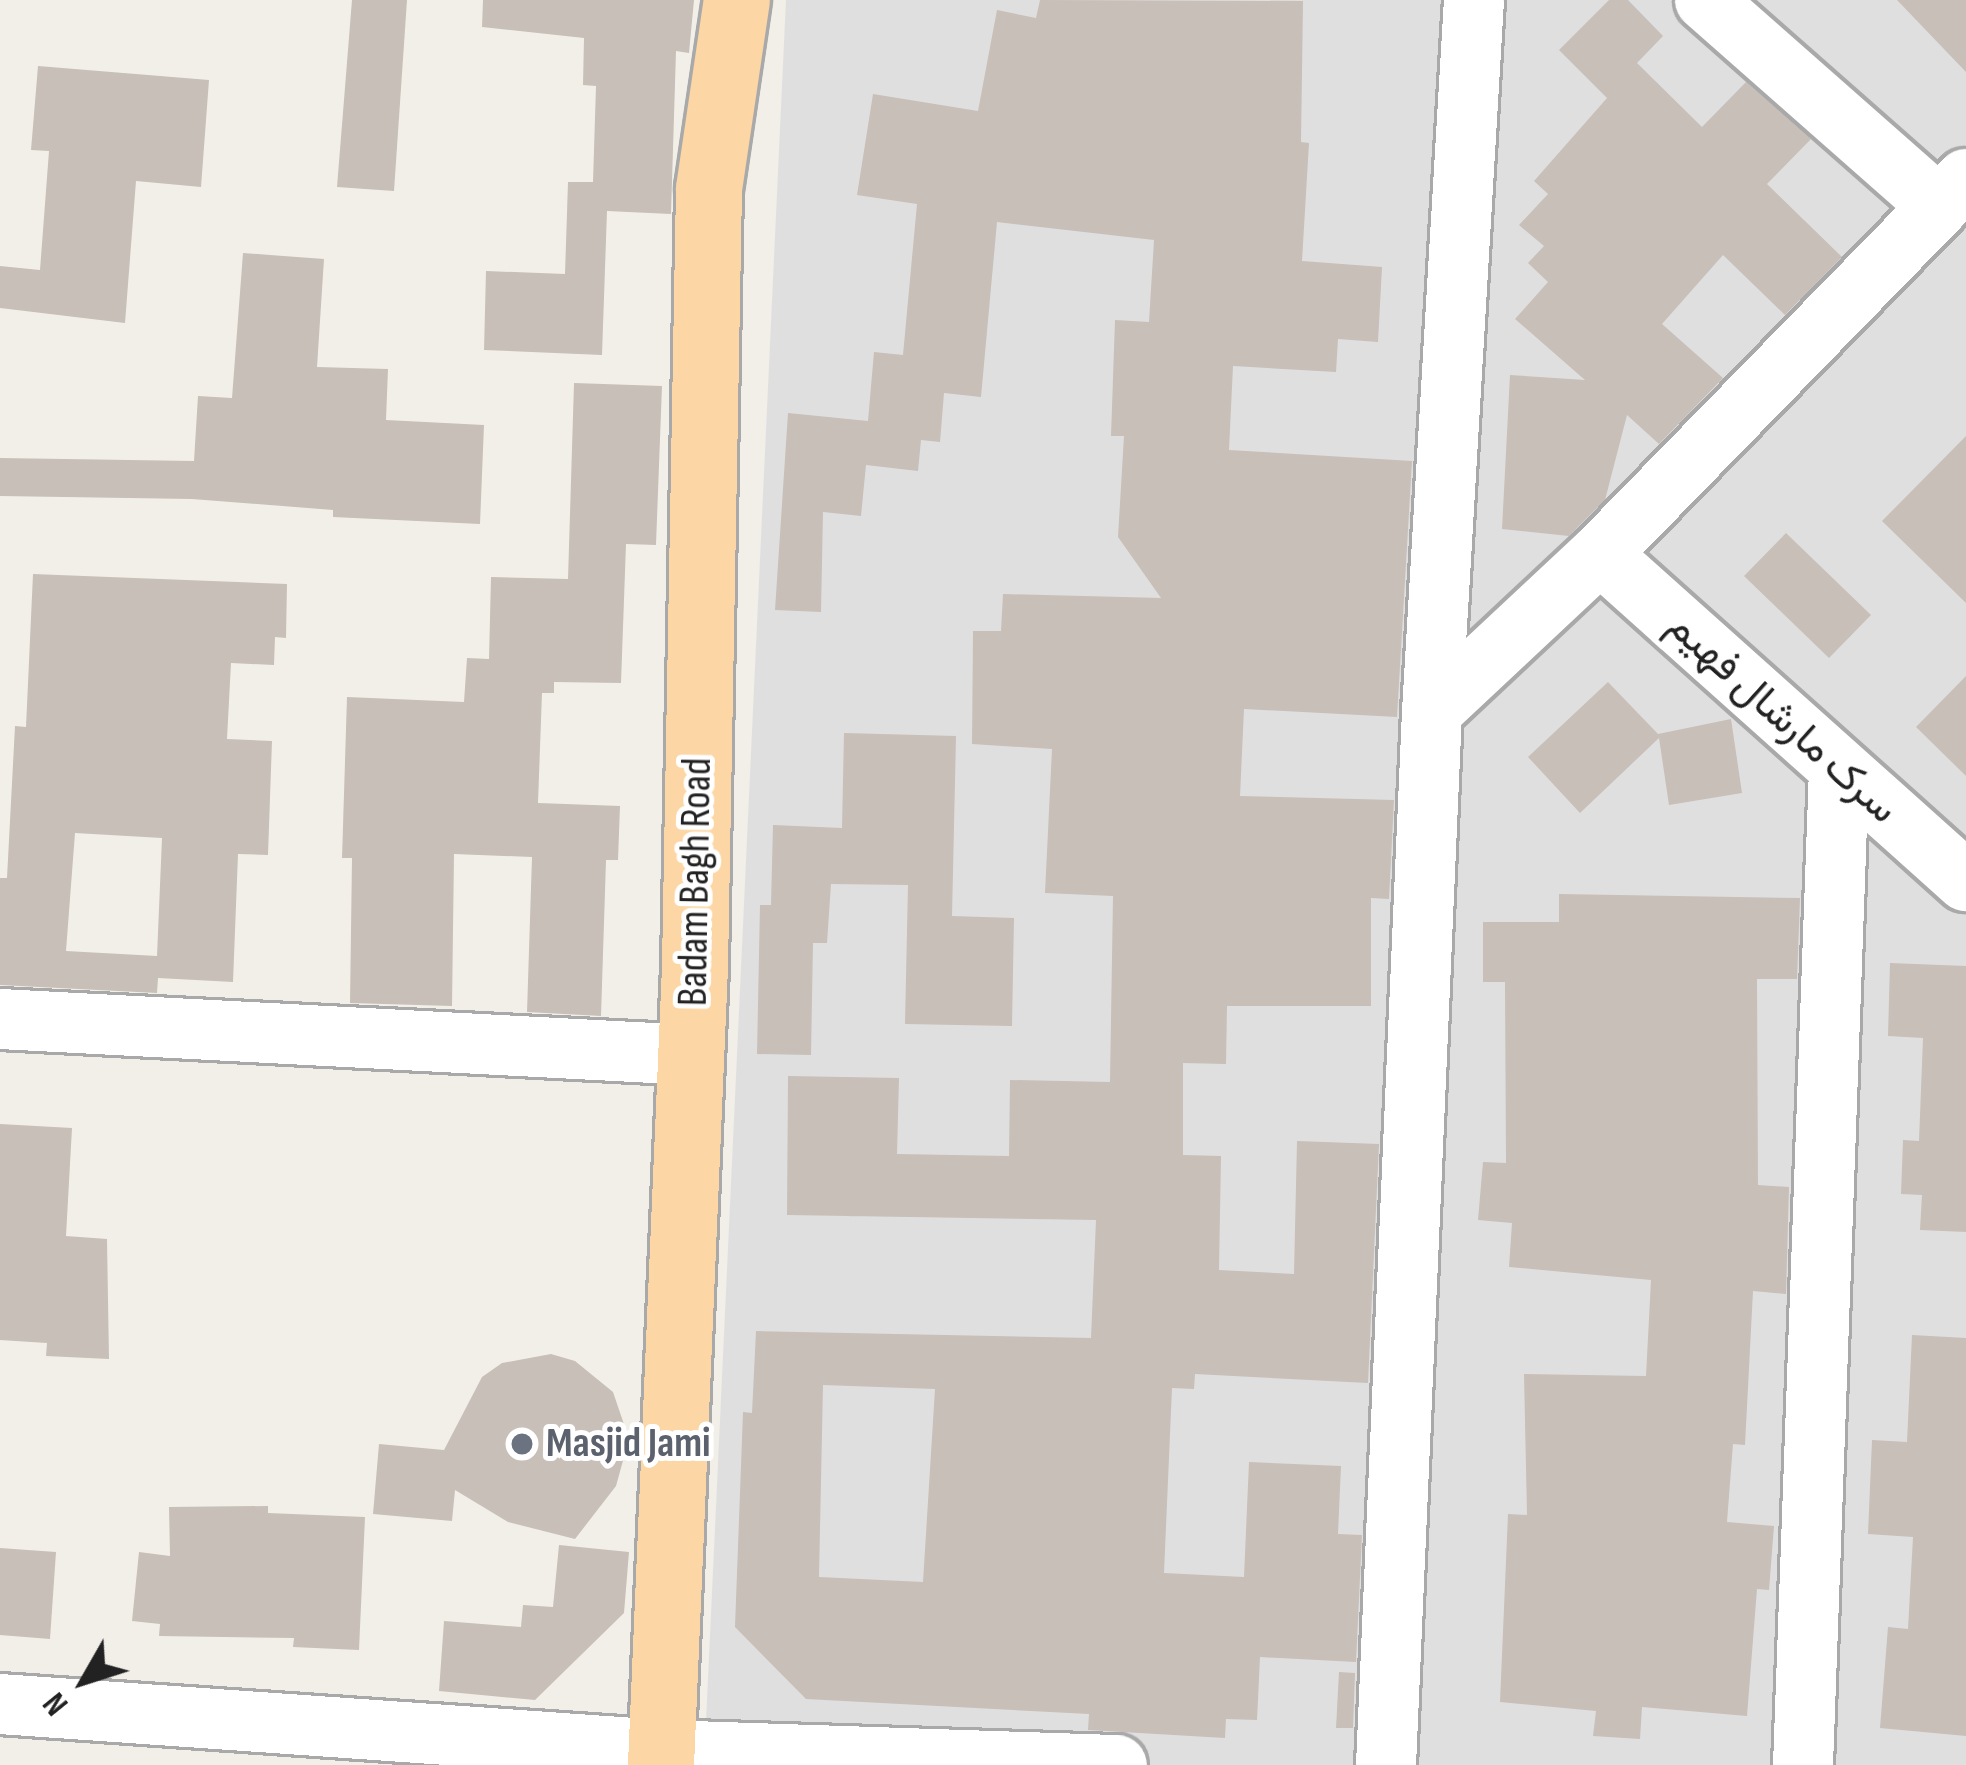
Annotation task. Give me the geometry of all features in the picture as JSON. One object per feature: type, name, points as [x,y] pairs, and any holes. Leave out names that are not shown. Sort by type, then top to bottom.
[{"type":"main road","name":"Badam Bagh Road","points":[[661,1757],[691,1054],[710,189],[737,0]]},
{"type":"street","points":[[1386,1765],[1432,711],[1474,0]]},
{"type":"street","points":[[1432,711],[1600,554],[1953,192],[1705,0]]},
{"type":"street","name":"سرک مارشال فهیم","points":[[1600,554],[1966,881]]},
{"type":"street","points":[[1803,1765],[1840,771]]},
{"type":"street","points":[[0,1019],[691,1054]]},
{"type":"street","points":[[0,1704],[661,1757],[1117,1765]]},
{"type":"shaded area","points":[[786,0],[1966,0],[1966,1765],[704,1765]]},
{"type":"building","points":[[352,0],[407,0],[394,191],[337,187]]},
{"type":"building","points":[[483,0],[694,0],[689,53],[676,51],[671,214],[607,211],[602,355],[484,350],[486,271],[565,274],[568,182],[593,182],[596,86],[583,85],[584,38],[482,27]]},
{"type":"building","points":[[1040,0],[1303,1],[1301,142],[1309,143],[1302,261],[1382,267],[1378,342],[1338,339],[1336,372],[1233,366],[1229,450],[1412,461],[1397,717],[1244,709],[1240,796],[1394,800],[1389,899],[1371,898],[1371,1006],[1227,1006],[1226,1064],[1183,1063],[1183,1155],[1221,1156],[1219,1270],[1294,1274],[1297,1141],[1379,1144],[1368,1383],[1195,1374],[1194,1389],[1172,1388],[1164,1573],[1244,1577],[1249,1462],[1341,1466],[1338,1534],[1362,1535],[1356,1662],[1260,1657],[1257,1720],[1226,1719],[1225,1738],[1088,1730],[1089,1714],[806,1699],[735,1627],[743,1412],[752,1413],[756,1331],[1091,1338],[1096,1220],[787,1215],[788,1076],[899,1078],[897,1154],[1009,1156],[1010,1080],[1110,1082],[1113,896],[1045,893],[1052,749],[972,744],[973,631],[1001,631],[1003,594],[1161,598],[1118,537],[1124,436],[1111,436],[1115,320],[1149,322],[1154,240],[997,222],[981,397],[944,393],[940,442],[921,440],[918,471],[866,465],[861,516],[823,512],[821,612],[775,610],[788,413],[868,421],[874,352],[903,355],[917,204],[857,195],[873,94],[978,111],[997,10],[1036,18]],"holes":[[[823,1385],[935,1389],[923,1582],[819,1577]]]},
{"type":"building","points":[[1609,0],[1628,0],[1663,36],[1637,63],[1702,127],[1746,82],[1811,139],[1767,184],[1842,257],[1785,315],[1723,255],[1662,324],[1723,378],[1659,444],[1627,415],[1605,500],[1569,536],[1502,529],[1510,375],[1585,380],[1515,319],[1548,282],[1528,263],[1544,246],[1519,225],[1548,194],[1534,181],[1607,98],[1559,50]]},
{"type":"building","points":[[1897,0],[1966,0],[1966,72]]},
{"type":"building","points":[[38,66],[209,80],[201,187],[136,181],[125,323],[0,308],[0,266],[40,270],[49,151],[31,150]]},
{"type":"building","points":[[243,253],[324,259],[317,367],[388,369],[386,420],[484,425],[480,524],[333,517],[333,510],[192,499],[0,496],[0,458],[194,461],[198,396],[232,398]]},
{"type":"building","points":[[574,383],[662,386],[656,545],[626,544],[621,683],[554,682],[554,693],[542,693],[538,803],[620,806],[618,860],[606,860],[601,1016],[527,1012],[532,857],[454,854],[452,1006],[350,1003],[352,858],[342,858],[347,697],[464,702],[467,658],[489,659],[491,577],[568,579]]},
{"type":"building","points":[[1966,436],[1966,603],[1882,521]]},
{"type":"building","points":[[1786,533],[1871,615],[1829,658],[1744,576]]},
{"type":"building","points":[[33,574],[287,584],[286,638],[275,637],[274,665],[231,663],[227,739],[272,741],[268,855],[238,854],[233,982],[158,978],[157,993],[0,985],[0,878],[7,878],[15,726],[26,727]],"holes":[[[75,833],[162,838],[157,956],[66,951]]]},
{"type":"building","points":[[1966,676],[1966,776],[1916,727]]},
{"type":"building","points":[[1608,682],[1658,734],[1731,719],[1742,793],[1669,805],[1659,738],[1580,813],[1528,757]]},
{"type":"building","points":[[844,733],[956,736],[952,916],[1014,918],[1012,1026],[905,1024],[908,885],[831,884],[827,943],[813,943],[811,1055],[757,1054],[760,905],[771,905],[773,825],[842,828]]},
{"type":"building","points":[[1559,894],[1800,898],[1797,979],[1757,979],[1758,1185],[1789,1187],[1786,1294],[1753,1291],[1745,1445],[1733,1444],[1727,1522],[1774,1526],[1769,1590],[1757,1589],[1747,1716],[1642,1707],[1640,1739],[1593,1736],[1596,1711],[1500,1702],[1508,1514],[1527,1515],[1524,1374],[1646,1376],[1651,1280],[1509,1267],[1512,1223],[1478,1220],[1483,1162],[1506,1163],[1505,982],[1483,982],[1483,922],[1559,922]]},
{"type":"building","points":[[1890,963],[1966,966],[1966,1232],[1920,1230],[1922,1195],[1901,1194],[1903,1140],[1919,1141],[1923,1038],[1888,1036]]},
{"type":"building","points":[[0,1124],[72,1128],[66,1236],[107,1239],[109,1359],[46,1356],[47,1343],[0,1340]]},
{"type":"building","points":[[1912,1335],[1966,1338],[1966,1736],[1880,1728],[1888,1627],[1908,1629],[1913,1537],[1868,1534],[1872,1440],[1907,1442]]},
{"type":"building","points":[[551,1354],[575,1361],[613,1392],[629,1439],[616,1486],[575,1539],[508,1522],[455,1490],[452,1521],[373,1514],[379,1444],[444,1450],[482,1377],[502,1363]]},
{"type":"building","points":[[268,1506],[268,1513],[365,1517],[359,1650],[293,1647],[294,1638],[159,1636],[160,1624],[132,1621],[139,1552],[170,1556],[169,1507]]},
{"type":"building","points":[[559,1545],[629,1552],[624,1613],[535,1700],[439,1691],[444,1621],[521,1627],[523,1605],[553,1607]]},
{"type":"building","points":[[0,1548],[56,1552],[50,1639],[0,1635]]},
{"type":"building","points":[[1339,1672],[1355,1673],[1353,1728],[1336,1728]]},
{"type":"place","name":"Masjid Jami","points":[[522,1444]]}]
